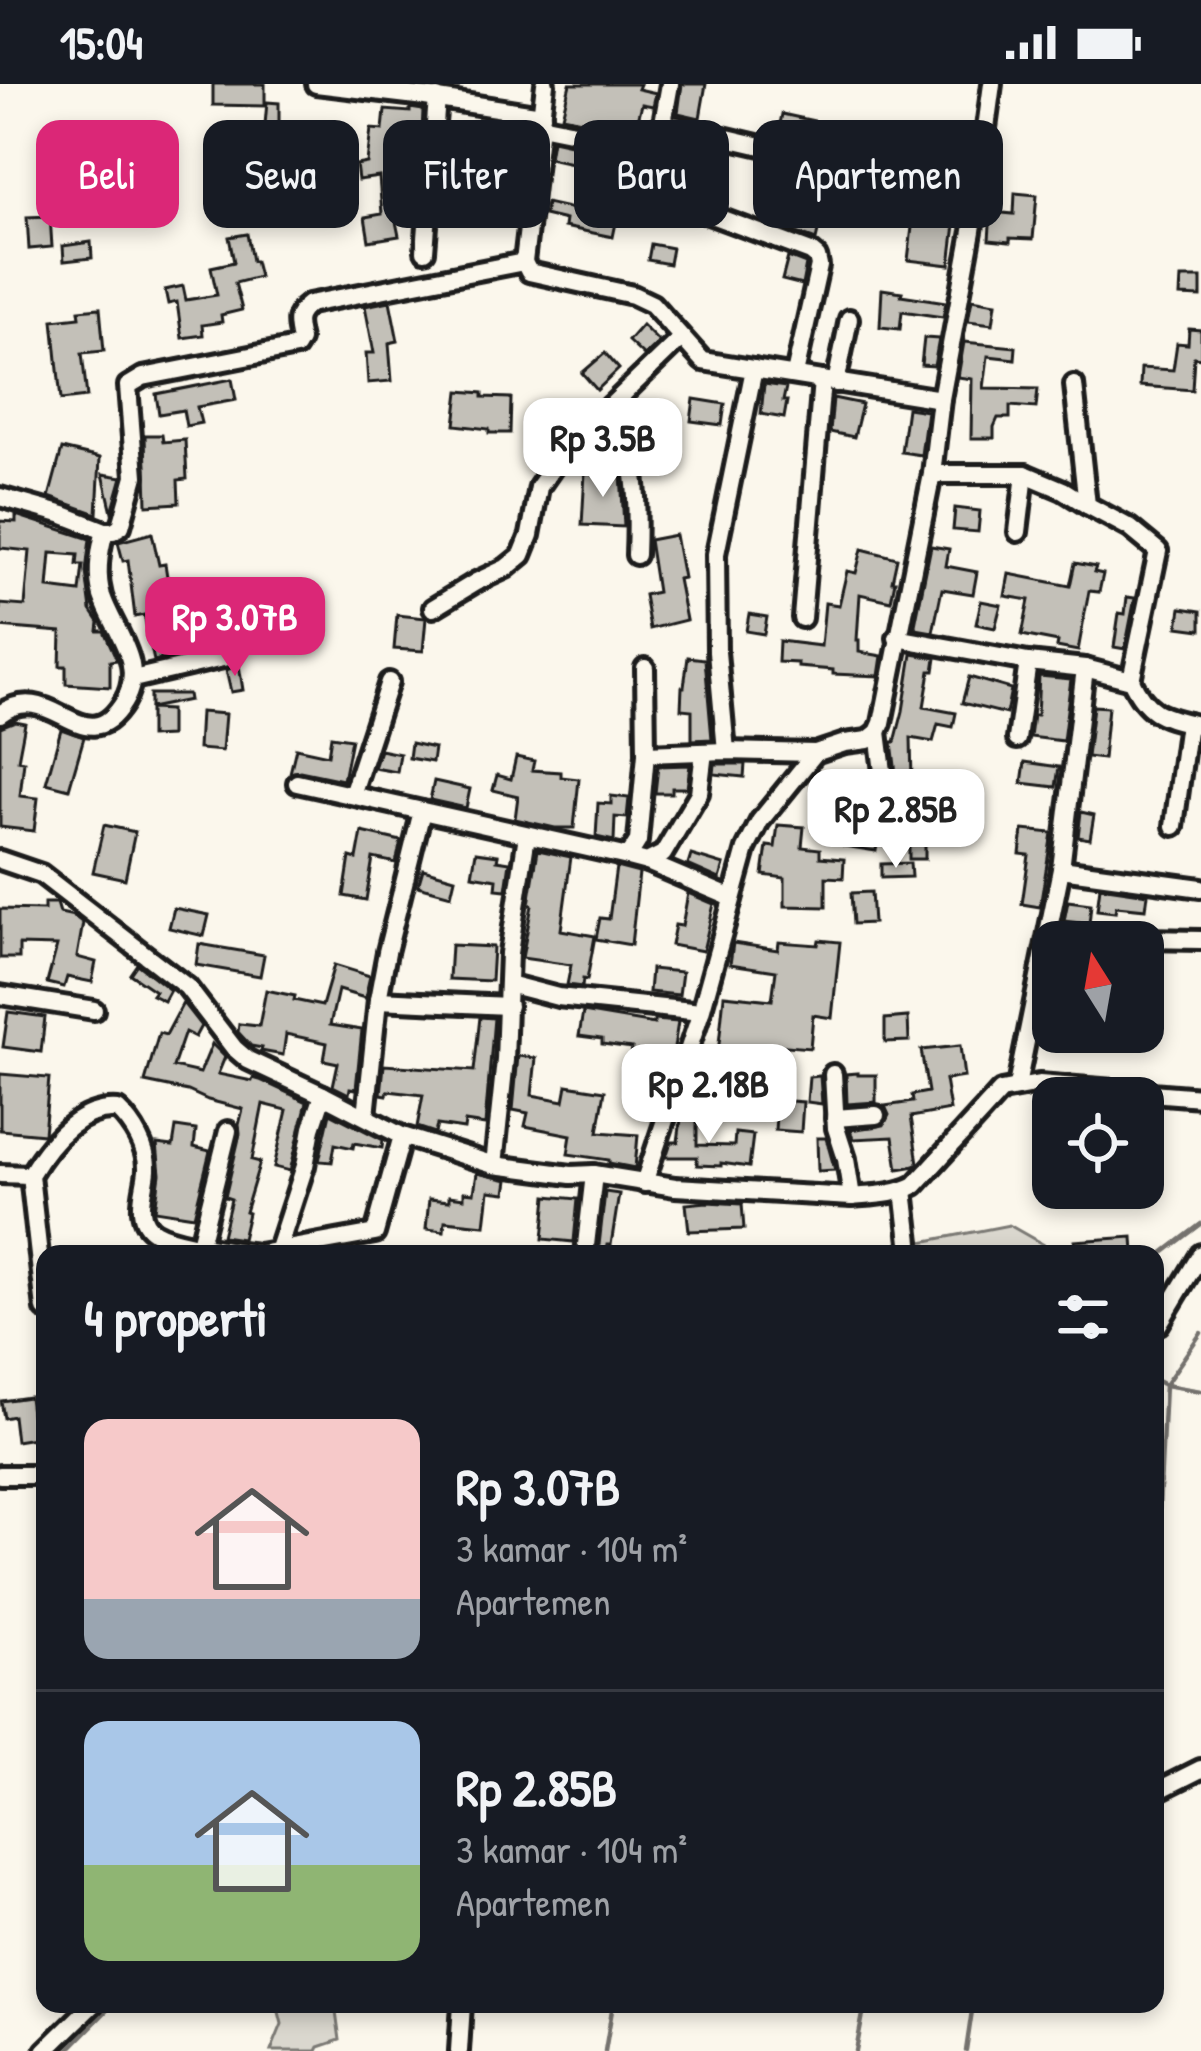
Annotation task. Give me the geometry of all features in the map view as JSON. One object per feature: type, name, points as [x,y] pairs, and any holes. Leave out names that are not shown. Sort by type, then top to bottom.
[{"type":"street","points":[[316,84],[430,93],[541,120],[545,84]]},
{"type":"street","points":[[664,120],[670,84]]},
{"type":"street","points":[[890,827],[878,732],[932,473],[992,86],[970,84]]},
{"type":"street","points":[[425,251],[430,93]]},
{"type":"street","points":[[729,222],[817,257],[819,266],[795,374]]},
{"type":"street","points":[[528,228],[524,262],[529,272],[633,295],[652,304],[703,361],[941,399]]},
{"type":"street","points":[[0,497],[113,531],[121,526],[135,476],[128,386],[143,377],[296,347],[299,311],[309,304],[524,262]]},
{"type":"street","points":[[802,618],[829,381],[849,320]]},
{"type":"street","points":[[433,608],[522,555],[539,487],[564,451],[681,338]]},
{"type":"street","points":[[726,751],[717,652],[716,554],[754,369]]},
{"type":"street","points":[[1074,385],[1087,505]]},
{"type":"street","points":[[611,406],[621,422],[634,482],[636,555]]},
{"type":"street","points":[[932,473],[1025,474],[1130,528],[1158,551],[1131,680],[1156,715],[1194,725],[1174,826]]},
{"type":"street","points":[[1018,532],[1025,474]]},
{"type":"street","points":[[0,713],[27,702],[52,709],[84,727],[96,726],[111,720],[127,698],[132,666],[101,592],[105,531]]},
{"type":"street","points":[[897,638],[1085,668],[1131,680]]},
{"type":"street","points":[[133,680],[227,657]]},
{"type":"street","points":[[1017,739],[1028,662]]},
{"type":"street","points":[[628,857],[638,841],[646,754],[645,668]]},
{"type":"street","points":[[1017,1087],[1061,869],[1085,668]]},
{"type":"street","points":[[352,795],[389,682]]},
{"type":"street","points":[[646,754],[814,753],[868,740],[878,732]]},
{"type":"street","points":[[647,862],[663,854],[699,794],[704,752]]},
{"type":"street","points":[[644,1183],[701,1012],[746,849],[760,821],[814,753]]},
{"type":"street","points":[[297,783],[647,862],[732,898]]},
{"type":"street","points":[[366,1116],[378,1000],[422,812]]},
{"type":"street","points":[[494,1165],[511,938],[527,835]]},
{"type":"street","points":[[0,860],[41,874],[187,987],[248,1060],[402,1136],[494,1165],[644,1183],[852,1197],[904,1190],[928,1172],[990,1100],[1001,1091],[1032,1085]]},
{"type":"street","points":[[1061,869],[1201,888]]},
{"type":"street","points":[[1164,939],[1201,940]]},
{"type":"street","points":[[508,985],[558,997],[701,1012]]},
{"type":"street","points":[[0,995],[94,1010]]},
{"type":"street","points":[[378,1000],[508,1006]]},
{"type":"street","points":[[833,1074],[836,1118],[852,1197]]},
{"type":"street","points":[[279,1245],[323,1095]]},
{"type":"street","points":[[1164,1096],[1201,1097]]},
{"type":"street","points":[[38,1245],[30,1175],[51,1145],[80,1119],[92,1112],[118,1111],[133,1127],[146,1158],[141,1199],[147,1225],[169,1237],[206,1245]]},
{"type":"street","points":[[836,1118],[876,1115]]},
{"type":"street","points":[[200,1244],[228,1130]]},
{"type":"street","points":[[302,1245],[375,1233],[402,1136]]},
{"type":"street","points":[[0,1174],[30,1175]]},
{"type":"street","points":[[586,1245],[594,1174]]},
{"type":"street","points":[[904,1190],[910,1242]]},
{"type":"street","points":[[1164,1316],[1201,1254]]},
{"type":"street","points":[[0,1475],[36,1475]]},
{"type":"street","points":[[1164,1788],[1201,1769]]},
{"type":"street","points":[[45,2051],[84,2013]]},
{"type":"street","points":[[459,2051],[461,2013]]},
{"type":"shaded area","points":[[1009,1225],[1044,1245],[907,1245]]},
{"type":"shaded area","points":[[279,2013],[336,2013],[340,2040],[317,2051],[271,2051],[282,2024]]},
{"type":"building","points":[[213,84],[265,84],[265,106],[213,105]]},
{"type":"building","points":[[570,84],[640,84],[638,89],[656,93],[653,106],[642,104],[638,120],[562,116]]},
{"type":"building","points":[[682,84],[706,84],[700,118],[678,113]]},
{"type":"building","points":[[267,102],[279,103],[279,120],[265,120]]},
{"type":"building","points":[[410,108],[423,110],[423,120],[384,120],[385,110],[410,112]]},
{"type":"building","points":[[371,129],[383,130],[383,228],[397,228],[399,236],[369,241],[365,217],[382,214],[379,177],[359,180],[359,164],[367,163]]},
{"type":"building","points":[[552,140],[574,145],[574,164],[550,158]]},
{"type":"building","points":[[1015,193],[1037,195],[1033,239],[989,240],[990,228],[1003,228],[1003,213],[1014,214]]},
{"type":"building","points":[[550,204],[574,209],[574,228],[615,228],[613,237],[564,227],[565,220],[550,216]]},
{"type":"building","points":[[27,217],[36,217],[36,228],[51,228],[52,247],[29,249]]},
{"type":"building","points":[[786,228],[819,228],[816,240]]},
{"type":"building","points":[[912,228],[955,228],[950,265],[908,260]]},
{"type":"building","points":[[247,234],[259,277],[235,283],[242,310],[221,315],[222,322],[202,325],[203,335],[182,338],[177,302],[168,304],[165,290],[183,286],[186,300],[217,295],[211,267],[234,262],[229,237]]},
{"type":"building","points":[[91,242],[92,258],[64,261],[63,246]]},
{"type":"building","points":[[651,244],[672,248],[669,264],[648,260]]},
{"type":"building","points":[[788,257],[806,264],[802,285],[782,280]]},
{"type":"building","points":[[1181,278],[1201,278],[1201,297],[1180,296]]},
{"type":"building","points":[[882,289],[946,302],[943,317],[902,311],[900,329],[880,327]]},
{"type":"building","points":[[972,299],[996,303],[993,324],[968,321]]},
{"type":"building","points":[[390,301],[398,341],[389,343],[392,381],[368,383],[366,353],[374,353],[365,306]]},
{"type":"building","points":[[100,308],[104,351],[82,353],[87,397],[61,400],[53,320],[80,317],[79,310]]},
{"type":"building","points":[[642,325],[659,342],[644,356],[628,341]]},
{"type":"building","points":[[1189,329],[1201,330],[1201,358],[1194,357],[1192,390],[1140,386],[1141,368],[1173,370],[1177,343],[1188,344]]},
{"type":"building","points":[[924,338],[939,339],[934,366],[921,365]]},
{"type":"building","points":[[964,342],[1016,347],[1015,359],[988,356],[984,388],[1038,389],[1036,408],[1010,406],[1010,418],[998,418],[994,438],[971,438],[972,379],[958,377]]},
{"type":"building","points":[[605,353],[619,369],[597,390],[582,373]]},
{"type":"building","points":[[232,379],[236,400],[197,407],[201,423],[186,426],[183,410],[159,414],[156,394]]},
{"type":"building","points":[[764,384],[786,387],[784,418],[761,414]]},
{"type":"building","points":[[459,391],[511,398],[510,433],[455,425]]},
{"type":"building","points":[[833,398],[862,404],[854,437],[830,432]]},
{"type":"building","points":[[694,399],[725,404],[722,425],[691,421]]},
{"type":"building","points":[[907,408],[927,411],[921,455],[901,452]]},
{"type":"building","points":[[145,435],[162,435],[163,442],[185,440],[187,479],[178,480],[179,503],[147,505]]},
{"type":"building","points":[[62,449],[100,458],[97,514],[49,497]]},
{"type":"building","points":[[585,473],[621,473],[624,527],[582,525]]},
{"type":"building","points":[[103,474],[122,477],[112,512]]},
{"type":"building","points":[[955,508],[980,511],[978,532],[953,530]]},
{"type":"building","points":[[16,515],[90,539],[86,572],[91,610],[117,660],[110,661],[110,687],[66,684],[66,666],[60,666],[61,632],[0,627],[0,604],[25,606],[30,551],[0,548],[0,521],[16,522]],"holes":[[[51,553],[78,555],[77,565],[83,565],[80,592],[48,588]]]},
{"type":"building","points":[[152,533],[159,565],[165,564],[171,601],[204,594],[202,586],[225,581],[232,614],[193,622],[196,651],[154,661],[144,615],[135,617],[128,560],[123,561],[118,542]]},
{"type":"building","points":[[675,535],[686,620],[650,629],[644,595],[657,592],[649,540]]},
{"type":"building","points":[[931,546],[949,549],[946,566],[977,572],[973,594],[942,589],[933,632],[915,625]]},
{"type":"building","points":[[862,549],[897,558],[891,601],[860,594],[859,652],[882,656],[879,676],[833,674],[833,670],[778,662],[779,641],[821,646],[825,603],[839,605],[847,571],[856,573]]},
{"type":"building","points":[[1075,563],[1096,567],[1094,572],[1103,574],[1099,592],[1089,591],[1078,651],[1022,635],[1029,600],[1005,596],[1009,574],[1070,586]]},
{"type":"building","points":[[1127,597],[1135,598],[1125,649],[1114,647],[1119,613],[1125,614]]},
{"type":"building","points":[[981,601],[1001,605],[995,628],[976,624]]},
{"type":"building","points":[[1181,608],[1201,611],[1201,630],[1178,627]]},
{"type":"building","points":[[749,614],[767,617],[764,634],[746,631]]},
{"type":"building","points":[[397,615],[426,618],[423,651],[394,649]]},
{"type":"building","points":[[912,654],[936,658],[924,707],[956,713],[953,727],[938,724],[933,742],[911,738],[912,782],[897,782],[892,742],[903,711]]},
{"type":"building","points":[[688,657],[705,659],[712,739],[692,740],[692,710],[681,709]]},
{"type":"building","points":[[239,665],[243,690],[231,692],[226,670]]},
{"type":"building","points":[[1039,676],[1071,679],[1063,741],[1030,737],[1033,715],[1037,715]]},
{"type":"building","points":[[969,677],[1011,689],[1006,714],[962,703]]},
{"type":"building","points":[[150,694],[188,694],[189,700],[150,708]]},
{"type":"building","points":[[1093,706],[1108,707],[1103,759],[1087,757]]},
{"type":"building","points":[[150,709],[170,710],[170,736],[150,737]]},
{"type":"building","points":[[200,712],[225,714],[222,751],[198,749]]},
{"type":"building","points":[[25,723],[18,760],[24,761],[20,796],[38,798],[34,831],[0,827],[0,727]]},
{"type":"building","points":[[61,729],[84,737],[69,789],[46,783]]},
{"type":"building","points":[[331,736],[351,739],[343,780],[290,773],[296,748],[328,755]]},
{"type":"building","points":[[411,743],[434,748],[432,762],[409,758]]},
{"type":"building","points":[[380,750],[400,754],[397,772],[374,768]]},
{"type":"building","points":[[516,757],[534,761],[532,770],[579,779],[574,828],[515,819],[518,796],[493,790],[497,775],[511,779]]},
{"type":"building","points":[[1025,762],[1059,767],[1056,787],[1022,783]]},
{"type":"building","points":[[715,764],[745,764],[744,777],[714,774]]},
{"type":"building","points":[[690,765],[687,788],[655,793],[658,766]]},
{"type":"building","points":[[814,775],[832,778],[829,813],[813,811]]},
{"type":"building","points":[[434,781],[470,789],[466,808],[430,800]]},
{"type":"building","points":[[975,784],[975,810],[950,811],[950,785]]},
{"type":"building","points":[[611,796],[629,798],[627,818],[615,817],[614,841],[596,837],[598,803],[611,804]]},
{"type":"building","points":[[859,798],[874,799],[879,832],[876,851],[844,846],[848,823],[856,824]]},
{"type":"building","points":[[1081,812],[1094,815],[1090,839],[1078,837]]},
{"type":"building","points":[[104,825],[135,832],[125,879],[93,872]]},
{"type":"building","points":[[778,825],[804,827],[802,847],[820,849],[820,857],[844,859],[843,878],[826,877],[826,907],[785,906],[785,878],[763,875],[767,846],[775,847]]},
{"type":"building","points":[[1023,830],[1052,833],[1040,907],[1022,904],[1029,855],[1020,854]]},
{"type":"building","points":[[362,832],[401,841],[396,863],[373,858],[366,900],[344,896],[350,857],[357,859]]},
{"type":"building","points":[[909,839],[925,839],[925,859],[909,859]]},
{"type":"building","points":[[538,850],[571,857],[561,930],[595,936],[582,987],[567,985],[571,965],[522,958]]},
{"type":"building","points":[[476,852],[510,862],[506,890],[496,889],[497,879],[472,875]]},
{"type":"building","points":[[691,855],[724,865],[720,879],[688,865]]},
{"type":"building","points":[[910,863],[911,877],[881,878],[881,864]]},
{"type":"building","points":[[616,867],[639,873],[631,945],[596,939],[600,918],[609,919]]},
{"type":"building","points":[[423,869],[455,878],[451,895],[418,886]]},
{"type":"building","points":[[1100,887],[1148,894],[1146,909],[1116,906],[1115,912],[1097,910]]},
{"type":"building","points":[[871,892],[873,923],[853,924],[851,893]]},
{"type":"building","points":[[688,893],[714,904],[703,951],[671,945],[675,925],[682,926]]},
{"type":"building","points":[[1068,901],[1091,904],[1089,921],[1064,921]]},
{"type":"building","points":[[44,903],[57,903],[60,913],[83,923],[77,957],[96,962],[92,982],[67,977],[64,987],[47,983],[57,946],[19,945],[19,958],[0,958],[0,909],[44,910]]},
{"type":"building","points":[[174,908],[209,915],[204,936],[169,928]]},
{"type":"building","points":[[819,940],[840,942],[832,1018],[813,1015],[810,1048],[763,1044],[762,1052],[740,1049],[736,1094],[714,1092],[713,1109],[688,1108],[698,1063],[717,1064],[724,995],[772,1000],[776,971],[730,964],[733,943],[778,950],[779,942],[818,945]]},
{"type":"building","points":[[199,944],[264,955],[260,976],[196,965]]},
{"type":"building","points":[[451,945],[493,947],[491,981],[449,979]]},
{"type":"building","points":[[137,964],[170,990],[164,1001],[130,974]]},
{"type":"building","points":[[334,965],[370,976],[365,998],[338,990],[330,1025],[362,1030],[356,1089],[350,1088],[349,1094],[333,1086],[338,1063],[324,1060],[327,1043],[286,1034],[283,1055],[251,1046],[238,1032],[239,1024],[259,1026],[266,990],[322,1006]]},
{"type":"building","points":[[651,969],[682,972],[679,995],[649,992]]},
{"type":"building","points":[[183,1003],[201,1026],[195,1037],[185,1032],[173,1067],[200,1073],[212,1044],[225,1057],[218,1074],[260,1080],[307,1102],[290,1171],[274,1167],[287,1110],[263,1104],[252,1160],[260,1162],[242,1239],[222,1236],[243,1109],[145,1082],[159,1033],[166,1035]]},
{"type":"building","points":[[8,1012],[45,1017],[41,1052],[3,1047]]},
{"type":"building","points":[[583,1012],[654,1024],[654,1020],[678,1022],[673,1054],[648,1051],[640,1086],[624,1082],[632,1048],[579,1036]]},
{"type":"building","points":[[480,1017],[494,1018],[485,1125],[465,1122],[464,1129],[437,1125],[435,1133],[417,1127],[423,1095],[381,1094],[384,1065],[474,1071]]},
{"type":"building","points":[[908,1017],[909,1041],[885,1042],[885,1019]]},
{"type":"building","points":[[960,1046],[964,1077],[945,1080],[950,1110],[911,1117],[915,1166],[898,1169],[893,1137],[853,1139],[850,1130],[884,1125],[889,1115],[885,1106],[913,1102],[912,1095],[928,1092],[921,1050]]},
{"type":"building","points":[[518,1056],[536,1058],[532,1095],[564,1101],[567,1085],[605,1091],[598,1132],[638,1135],[635,1168],[568,1154],[571,1135],[525,1126],[528,1113],[513,1110]]},
{"type":"building","points":[[0,1074],[49,1078],[44,1134],[0,1130]]},
{"type":"building","points":[[846,1074],[876,1075],[876,1102],[847,1104]]},
{"type":"building","points":[[820,1076],[822,1104],[807,1102],[809,1077]]},
{"type":"building","points":[[777,1100],[803,1102],[801,1132],[775,1130]]},
{"type":"building","points":[[682,1111],[697,1111],[697,1145],[734,1146],[735,1133],[753,1135],[749,1167],[697,1165],[697,1157],[666,1157],[671,1142],[678,1142]]},
{"type":"building","points":[[330,1113],[383,1140],[382,1148],[335,1144],[332,1162],[319,1161]]},
{"type":"building","points":[[176,1127],[196,1130],[194,1147],[210,1151],[194,1216],[155,1210],[160,1174],[157,1144],[173,1146]]},
{"type":"building","points":[[817,1138],[826,1138],[835,1170],[818,1171]]},
{"type":"building","points":[[477,1173],[508,1180],[506,1193],[489,1191],[485,1225],[445,1221],[444,1231],[426,1229],[429,1199],[449,1201],[449,1196],[464,1198],[464,1192],[474,1193]]},
{"type":"building","points":[[605,1192],[619,1194],[611,1245],[599,1245]]},
{"type":"building","points":[[547,1196],[578,1199],[574,1242],[543,1239]]},
{"type":"building","points":[[686,1204],[742,1204],[744,1229],[689,1231]]},
{"type":"building","points":[[1133,1237],[1133,1245],[1075,1245],[1075,1241]]},
{"type":"building","points":[[29,1397],[34,1438],[16,1441],[13,1416],[4,1418],[1,1401]]},
{"type":"waterway","points":[[1164,1252],[1201,1224]]},
{"type":"waterway","points":[[1164,1406],[1165,1385],[1201,1333]]},
{"type":"waterway","points":[[1164,1384],[1201,1391]]},
{"type":"waterway","points":[[67,2051],[104,2013]]},
{"type":"waterway","points":[[605,2051],[611,2013]]},
{"type":"waterway","points":[[856,2051],[863,2013]]},
{"type":"waterway","points":[[966,2051],[972,2013]]}]
